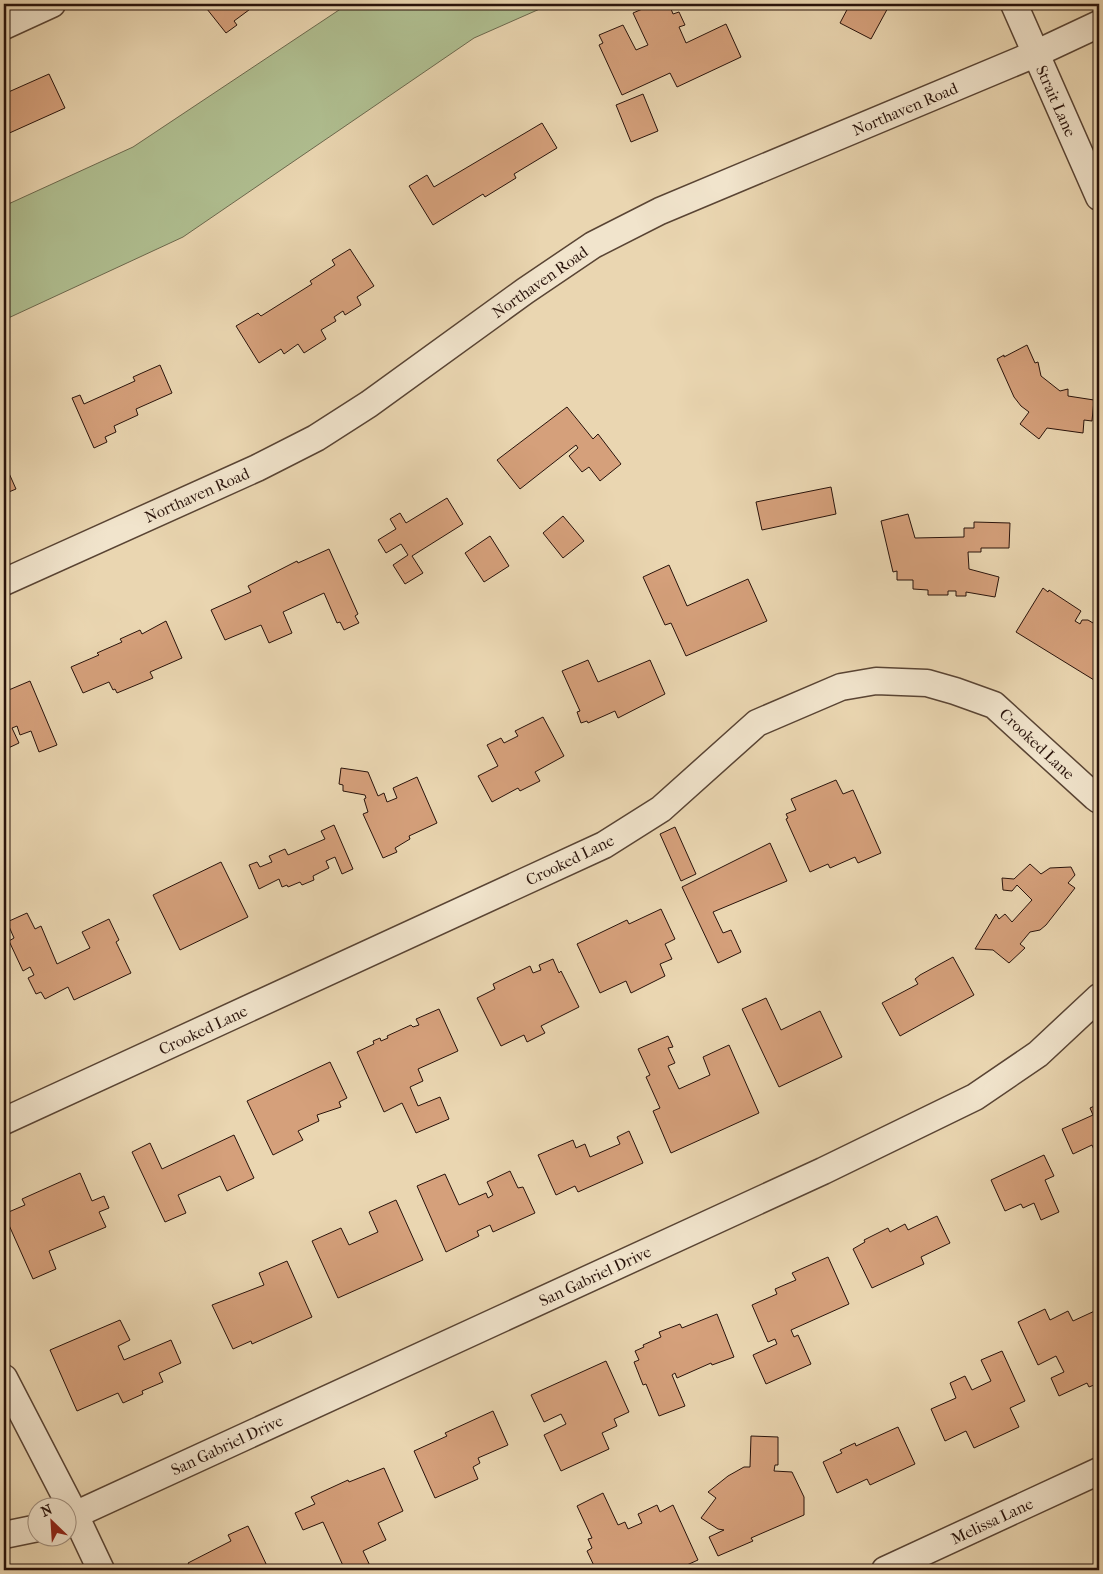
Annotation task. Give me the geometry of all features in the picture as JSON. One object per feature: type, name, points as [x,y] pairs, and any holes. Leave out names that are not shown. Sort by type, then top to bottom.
[{"type":"street","points":[[4,26],[52,4]]},
{"type":"street","name":"Strait Lane","points":[[1014,4],[1099,197]]},
{"type":"street","name":"Northaven Road","points":[[4,582],[258,468],[316,438],[370,404],[525,291],[586,250],[660,211],[1035,54],[1099,24]]},
{"type":"street","name":"Crooked Lane","points":[[4,1121],[604,845],[661,809],[757,723],[841,687],[876,681],[927,683],[994,705],[1099,800]]},
{"type":"street","name":"San Gabriel Drive","points":[[78,1514],[805,1179],[975,1097],[1038,1054],[1099,997]]},
{"type":"street","points":[[4,1378],[61,1496]]},
{"type":"street","name":"Melissa Lane","points":[[885,1570],[1099,1471]]},
{"type":"street","points":[[78,1529],[101,1570]]},
{"type":"street","points":[[4,1535],[28,1530]]},
{"type":"green space","points":[[348,4],[551,4],[474,38],[183,237],[4,320],[4,206],[133,147]]},
{"type":"building","points":[[203,4],[257,4],[234,21],[237,25],[226,33]]},
{"type":"building","points":[[654,4],[669,4],[673,14],[679,12],[685,25],[679,27],[686,43],[726,24],[741,57],[677,87],[670,73],[622,95],[599,45],[603,43],[599,35],[623,25],[636,50],[648,45],[633,13]]},
{"type":"building","points":[[850,4],[890,4],[871,39],[840,23]]},
{"type":"building","points":[[49,74],[65,108],[5,135],[4,94]]},
{"type":"building","points":[[643,94],[658,131],[631,142],[616,105]]},
{"type":"building","points":[[542,123],[557,148],[514,174],[516,178],[485,197],[483,194],[433,225],[409,186],[427,175],[434,187]]},
{"type":"building","points":[[350,249],[374,286],[357,297],[361,305],[345,315],[343,311],[334,317],[336,321],[321,330],[326,339],[304,353],[298,344],[284,354],[281,349],[259,363],[236,326],[258,313],[261,316],[312,284],[310,281],[335,265],[332,260]]},
{"type":"building","points":[[1027,345],[1035,363],[1038,362],[1041,376],[1060,391],[1068,389],[1068,396],[1094,400],[1092,421],[1084,420],[1083,433],[1047,428],[1039,439],[1020,424],[1029,412],[1014,397],[997,359]]},
{"type":"building","points":[[160,365],[172,393],[136,409],[138,415],[114,426],[116,432],[105,437],[107,442],[94,448],[72,398],[80,395],[84,404],[135,381],[133,377]]},
{"type":"building","points":[[567,407],[593,439],[598,434],[621,464],[600,481],[589,467],[582,472],[569,456],[578,448],[576,445],[520,489],[497,460]]},
{"type":"building","points":[[4,462],[16,489],[4,494]]},
{"type":"building","points":[[831,487],[836,514],[762,530],[756,502]]},
{"type":"building","points":[[447,498],[463,524],[412,556],[423,573],[405,584],[393,565],[408,555],[401,544],[386,553],[378,540],[396,529],[390,519],[400,513],[406,523]]},
{"type":"building","points":[[908,514],[915,538],[964,537],[964,528],[974,528],[974,522],[1010,523],[1009,548],[981,548],[981,552],[968,552],[969,569],[999,577],[995,597],[966,592],[966,596],[956,596],[956,591],[948,591],[948,595],[928,595],[928,590],[913,589],[913,580],[897,580],[897,571],[893,572],[881,521]]},
{"type":"building","points":[[563,516],[584,541],[563,558],[543,533]]},
{"type":"building","points":[[490,536],[509,566],[484,582],[465,553]]},
{"type":"building","points":[[329,549],[358,614],[355,616],[359,623],[344,630],[340,622],[337,623],[324,593],[283,612],[292,633],[269,643],[261,625],[225,640],[211,610],[251,592],[248,586],[297,561],[298,563]]},
{"type":"building","points":[[669,565],[687,606],[748,579],[767,621],[686,656],[671,623],[665,625],[643,577]]},
{"type":"building","points":[[1043,588],[1081,611],[1075,621],[1080,624],[1082,620],[1088,620],[1093,623],[1099,613],[1099,671],[1094,680],[1016,632]]},
{"type":"building","points":[[166,621],[182,658],[150,672],[153,678],[117,693],[109,682],[83,693],[71,667],[99,655],[97,653],[122,642],[120,639],[140,630],[142,634]]},
{"type":"building","points":[[588,660],[598,682],[650,660],[665,694],[618,718],[615,711],[588,723],[587,721],[581,723],[577,712],[580,711],[562,671]]},
{"type":"building","points":[[30,681],[57,745],[39,752],[31,731],[20,735],[17,726],[12,728],[19,743],[4,750],[4,692]]},
{"type":"building","points":[[543,717],[564,756],[535,772],[540,781],[520,791],[518,788],[492,802],[478,776],[498,766],[487,745],[501,738],[504,743],[518,736],[515,731]]},
{"type":"building","points":[[341,768],[368,772],[378,796],[384,793],[387,802],[397,798],[393,788],[417,777],[437,823],[409,836],[410,839],[395,848],[397,852],[383,858],[363,814],[368,812],[364,799],[366,798],[365,795],[343,791],[343,785],[339,784]]},
{"type":"building","points":[[836,780],[843,794],[853,790],[881,853],[858,863],[855,857],[830,868],[828,864],[810,872],[786,819],[788,818],[786,814],[796,810],[791,799]]},
{"type":"building","points":[[334,825],[353,869],[342,874],[335,857],[326,861],[329,868],[313,876],[314,880],[302,885],[300,882],[288,887],[287,885],[282,887],[279,879],[259,889],[249,865],[257,862],[260,867],[272,862],[269,856],[285,849],[288,855],[325,839],[321,831]]},
{"type":"building","points":[[675,827],[696,874],[681,881],[660,834]]},
{"type":"building","points":[[770,843],[787,881],[713,912],[723,933],[731,930],[741,952],[718,963],[682,887]]},
{"type":"building","points":[[221,862],[248,917],[180,950],[153,895]]},
{"type":"building","points":[[1030,864],[1041,874],[1050,868],[1071,867],[1075,875],[1068,883],[1075,888],[1046,925],[1040,930],[1030,932],[1020,944],[1025,948],[1009,963],[993,950],[975,949],[996,914],[999,919],[1005,914],[1012,922],[1032,900],[1017,885],[1012,891],[1003,890],[1002,878],[1014,879]]},
{"type":"building","points":[[661,909],[675,939],[665,944],[672,959],[660,964],[665,976],[631,993],[626,981],[600,993],[577,944],[627,920],[629,924]]},
{"type":"building","points":[[27,913],[35,929],[41,926],[57,964],[90,948],[82,932],[109,919],[119,940],[116,942],[131,973],[74,1000],[68,987],[45,999],[41,992],[36,994],[28,978],[34,975],[30,967],[23,971],[9,941],[14,938],[7,922]]},
{"type":"building","points":[[953,957],[974,995],[900,1036],[882,1003],[918,984],[915,979],[920,975]]},
{"type":"building","points":[[553,959],[579,1007],[541,1026],[545,1033],[527,1042],[524,1035],[501,1046],[477,998],[495,989],[493,984],[530,966],[533,973],[541,970],[539,965]]},
{"type":"building","points":[[766,998],[781,1030],[820,1011],[842,1057],[779,1087],[742,1009]]},
{"type":"building","points":[[439,1009],[458,1051],[418,1069],[423,1081],[410,1087],[418,1106],[440,1097],[449,1119],[416,1133],[402,1103],[384,1112],[357,1052],[374,1044],[373,1041],[380,1038],[381,1041],[388,1038],[387,1036],[411,1025],[413,1027],[419,1025],[416,1019]]},
{"type":"building","points":[[668,1036],[673,1047],[668,1048],[675,1063],[668,1066],[679,1089],[710,1075],[703,1057],[729,1045],[759,1113],[671,1153],[653,1111],[660,1108],[646,1077],[650,1075],[638,1049]]},
{"type":"building","points":[[330,1062],[347,1098],[339,1102],[341,1107],[317,1115],[319,1121],[298,1131],[303,1140],[273,1155],[247,1101]]},
{"type":"building","points":[[1099,1104],[1099,1162],[1092,1145],[1073,1154],[1062,1129],[1093,1115],[1090,1108]]},
{"type":"building","points":[[629,1131],[643,1163],[578,1192],[575,1186],[556,1195],[538,1155],[573,1140],[576,1148],[585,1144],[590,1157],[620,1144],[617,1137]]},
{"type":"building","points":[[234,1135],[254,1178],[227,1191],[220,1176],[178,1195],[186,1213],[165,1222],[132,1152],[150,1143],[162,1169]]},
{"type":"building","points":[[1044,1155],[1054,1176],[1045,1180],[1059,1212],[1041,1220],[1034,1203],[1023,1208],[1021,1204],[1005,1211],[991,1180]]},
{"type":"building","points":[[510,1171],[518,1188],[523,1187],[535,1213],[493,1232],[490,1225],[477,1231],[479,1236],[446,1252],[417,1186],[445,1174],[459,1205],[486,1193],[488,1198],[493,1195],[487,1182]]},
{"type":"building","points":[[80,1173],[92,1201],[104,1196],[109,1208],[99,1212],[106,1227],[49,1251],[56,1269],[33,1279],[4,1214],[25,1205],[22,1199]]},
{"type":"building","points":[[396,1200],[423,1260],[338,1298],[312,1241],[341,1228],[349,1245],[378,1232],[369,1212]]},
{"type":"building","points":[[937,1216],[950,1243],[921,1257],[924,1264],[872,1288],[853,1249],[865,1242],[864,1240],[888,1228],[890,1232],[905,1224],[908,1230]]},
{"type":"building","points":[[828,1257],[849,1304],[791,1330],[794,1337],[798,1335],[811,1364],[766,1384],[753,1355],[777,1344],[775,1339],[768,1342],[752,1305],[777,1294],[775,1289],[796,1280],[792,1273]]},
{"type":"building","points":[[287,1261],[312,1317],[252,1344],[251,1341],[233,1349],[212,1305],[264,1285],[259,1273]]},
{"type":"building","points":[[1045,1309],[1050,1320],[1068,1311],[1073,1321],[1099,1309],[1099,1383],[1089,1387],[1087,1383],[1059,1396],[1051,1378],[1064,1372],[1056,1356],[1038,1365],[1018,1322]]},
{"type":"building","points":[[717,1314],[734,1357],[712,1365],[711,1363],[677,1378],[675,1373],[672,1375],[685,1406],[659,1416],[646,1384],[643,1385],[634,1362],[639,1360],[635,1351],[661,1337],[659,1332],[680,1324],[682,1328]]},
{"type":"building","points":[[120,1320],[130,1340],[118,1346],[124,1360],[171,1340],[181,1363],[159,1373],[163,1382],[142,1391],[143,1394],[123,1403],[118,1393],[77,1411],[50,1350]]},
{"type":"building","points":[[1002,1351],[1025,1401],[1010,1408],[1019,1427],[974,1448],[966,1431],[945,1441],[931,1409],[956,1398],[950,1383],[965,1376],[972,1390],[991,1381],[981,1360]]},
{"type":"building","points":[[606,1361],[629,1412],[614,1419],[617,1426],[602,1433],[609,1449],[561,1471],[544,1435],[566,1424],[561,1414],[544,1422],[531,1395]]},
{"type":"building","points":[[493,1411],[508,1445],[478,1458],[480,1463],[473,1467],[478,1479],[435,1498],[414,1451],[447,1436],[445,1433]]},
{"type":"building","points":[[898,1427],[915,1464],[870,1485],[867,1479],[837,1493],[823,1462],[842,1453],[840,1450],[855,1443],[856,1446]]},
{"type":"building","points":[[751,1436],[778,1437],[778,1465],[775,1465],[774,1471],[792,1472],[804,1497],[804,1515],[751,1538],[753,1541],[718,1556],[709,1537],[724,1530],[718,1529],[701,1518],[716,1498],[708,1492],[728,1476],[744,1467],[750,1467]]},
{"type":"building","points":[[384,1468],[403,1511],[378,1523],[386,1540],[363,1551],[372,1570],[345,1570],[323,1522],[303,1530],[295,1513],[315,1504],[311,1497],[348,1480],[349,1482]]},
{"type":"building","points":[[603,1493],[618,1525],[625,1522],[628,1529],[642,1523],[638,1514],[657,1505],[660,1512],[673,1505],[698,1560],[679,1570],[596,1570],[587,1551],[592,1548],[588,1539],[592,1538],[577,1506]]},
{"type":"building","points":[[248,1526],[268,1568],[263,1570],[192,1570],[188,1563],[231,1541],[228,1535]]}]
